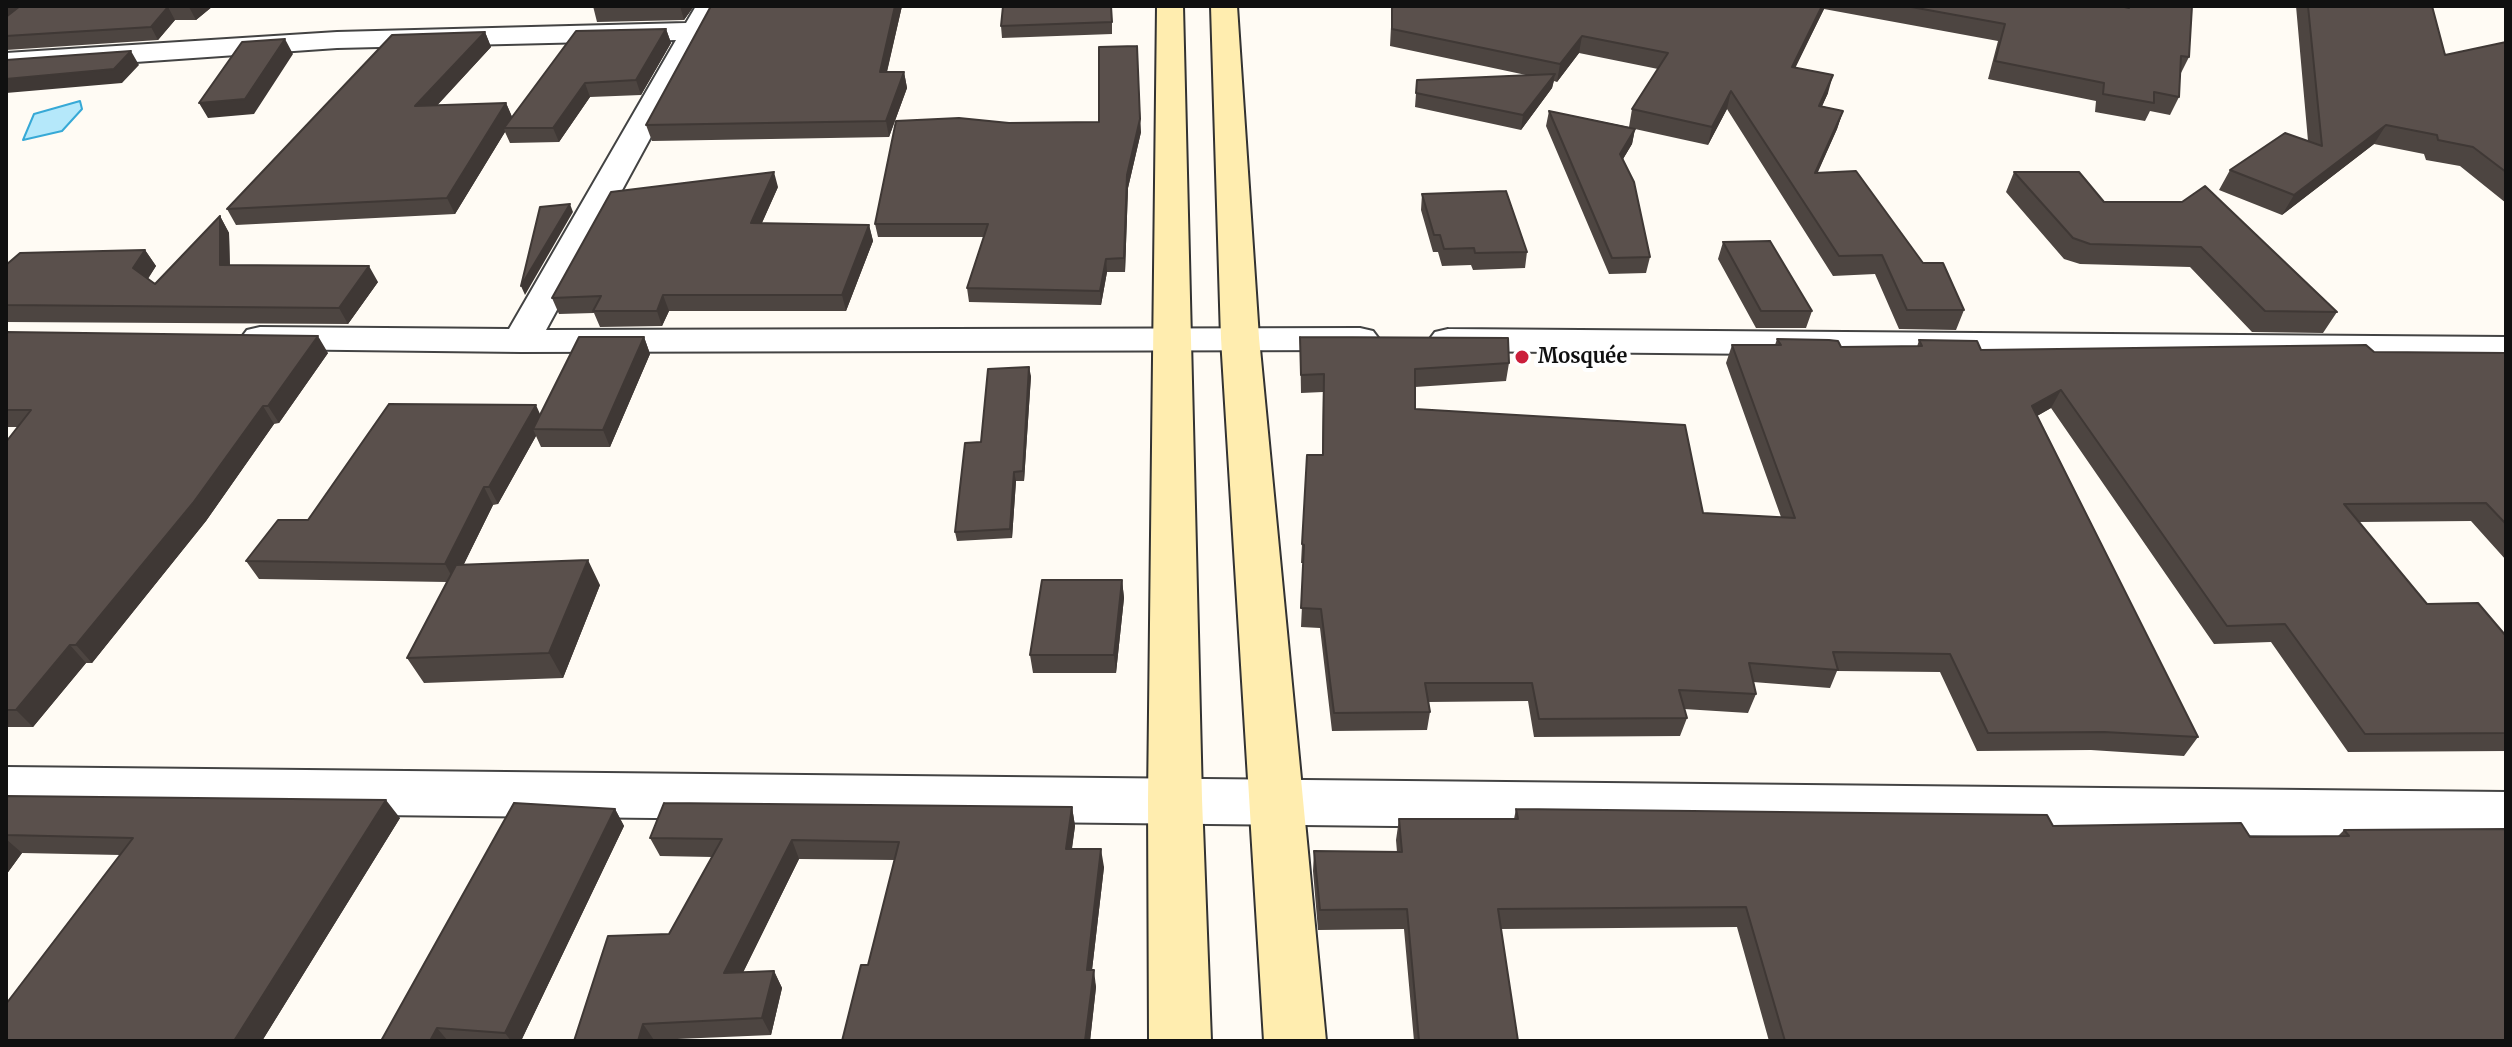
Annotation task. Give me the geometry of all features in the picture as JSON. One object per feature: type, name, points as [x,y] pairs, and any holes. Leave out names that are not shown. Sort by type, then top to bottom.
[{"type":"street","points":[[1170,6],[1175,799],[1180,1041]]},
{"type":"street","points":[[1224,6],[1240,338],[1295,1041]]},
{"type":"street","points":[[521,341],[703,18]]},
{"type":"street","points":[[6,62],[703,18]]},
{"type":"street","points":[[224,337],[521,341],[1240,338],[2506,349]]},
{"type":"street","points":[[6,789],[2506,815]]},
{"type":"water","points":[[80,101],[82,109],[62,131],[23,140],[34,114]]},
{"type":"building","points":[[20,6],[190,6],[168,7],[151,27],[6,36],[6,17]]},
{"type":"building","points":[[711,6],[895,6],[880,72],[904,72],[886,121],[646,125]]},
{"type":"building","points":[[1003,6],[1111,6],[1112,22],[1001,26]]},
{"type":"building","points":[[1394,6],[1822,6],[1792,67],[1833,75],[1819,106],[1843,111],[1815,173],[1856,171],[1923,263],[1943,263],[1964,310],[1907,310],[1882,255],[1839,256],[1731,91],[1712,127],[1632,109],[1668,53],[1582,36],[1560,64],[1392,29]]},
{"type":"building","points":[[1906,6],[2192,6],[2189,57],[2181,56],[2179,97],[2154,92],[2154,103],[2103,94],[2104,83],[1995,61],[2005,24]]},
{"type":"building","points":[[2308,6],[2432,6],[2445,55],[2506,42],[2506,172],[2473,147],[2438,140],[2437,135],[2386,125],[2294,195],[2230,170],[2285,133],[2322,146]]},
{"type":"building","points":[[666,29],[636,80],[585,83],[553,128],[504,128],[576,31]]},
{"type":"building","points":[[485,32],[415,106],[506,103],[447,198],[227,209],[392,35]]},
{"type":"building","points":[[285,39],[245,99],[199,103],[242,42]]},
{"type":"building","points":[[1137,46],[1140,119],[1127,175],[1124,258],[1106,259],[1100,291],[967,288],[988,224],[875,224],[896,121],[959,118],[1009,123],[1099,122],[1099,47]]},
{"type":"building","points":[[131,51],[114,69],[6,79],[6,60]]},
{"type":"building","points":[[1555,74],[1523,115],[1416,93],[1417,80]]},
{"type":"building","points":[[1549,111],[1635,129],[1620,154],[1634,182],[1650,257],[1612,258]]},
{"type":"building","points":[[774,172],[751,223],[869,225],[842,295],[663,295],[657,311],[593,311],[601,296],[552,298],[611,192]]},
{"type":"building","points":[[2014,172],[2079,172],[2104,202],[2182,202],[2205,186],[2337,312],[2265,311],[2201,247],[2090,244],[2073,238]]},
{"type":"building","points":[[1506,191],[1527,252],[1475,253],[1474,248],[1444,249],[1440,235],[1434,235],[1422,194]]},
{"type":"building","points":[[570,204],[521,286],[540,207]]},
{"type":"building","points":[[220,216],[220,265],[369,266],[339,308],[6,305],[6,265],[20,253],[145,250],[133,268],[155,284]]},
{"type":"building","points":[[1770,241],[1812,311],[1761,311],[1723,242]]},
{"type":"building","points":[[6,332],[318,336],[193,503],[76,645],[70,645],[16,710],[6,710],[6,442],[31,410],[6,410]]},
{"type":"building","points":[[579,337],[644,337],[603,430],[533,429]]},
{"type":"building","points":[[1300,337],[1508,338],[1509,363],[1415,369],[1415,409],[1685,425],[1703,513],[1795,518],[1732,345],[1781,345],[1777,339],[1838,341],[1841,347],[1922,346],[1919,340],[1977,341],[1981,350],[2366,345],[2374,352],[2506,353],[2506,524],[2486,503],[2344,504],[2427,604],[2478,603],[2506,636],[2506,733],[2365,734],[2285,624],[2227,626],[2061,390],[2032,406],[2198,737],[2104,732],[1988,733],[1950,654],[1833,652],[1838,670],[1749,663],[1756,694],[1679,690],[1687,718],[1539,719],[1532,683],[1425,683],[1430,712],[1334,713],[1321,609],[1301,608],[1307,455],[1323,455],[1324,374],[1301,375]]},
{"type":"building","points":[[1029,367],[1023,471],[1014,472],[1010,529],[955,532],[965,443],[981,442],[988,369]]},
{"type":"building","points":[[389,404],[536,405],[489,487],[484,487],[445,564],[246,561],[278,520],[308,520]]},
{"type":"building","points":[[588,560],[549,653],[407,658],[456,565]]},
{"type":"building","points":[[1042,580],[1122,580],[1114,655],[1030,655]]},
{"type":"building","points":[[6,796],[386,800],[234,1041],[6,1041],[6,1004],[133,838],[6,835]]},
{"type":"building","points":[[514,803],[615,809],[505,1033],[437,1028],[430,1041],[381,1041]]},
{"type":"building","points":[[664,803],[1072,807],[1066,849],[1101,849],[1087,970],[1094,970],[1085,1041],[842,1041],[861,965],[868,965],[899,842],[792,840],[724,973],[774,971],[762,1018],[643,1024],[638,1041],[574,1041],[608,936],[669,934],[722,839],[650,838]]},
{"type":"building","points":[[1516,809],[2047,815],[2053,826],[2241,823],[2250,837],[2349,836],[2344,830],[2506,829],[2506,1041],[1785,1041],[1746,907],[1498,909],[1518,1041],[1419,1041],[1407,909],[1320,910],[1314,851],[1402,852],[1399,819],[1518,819]]},
{"type":"place","name":"Mosquée","points":[[1522,357]]}]
